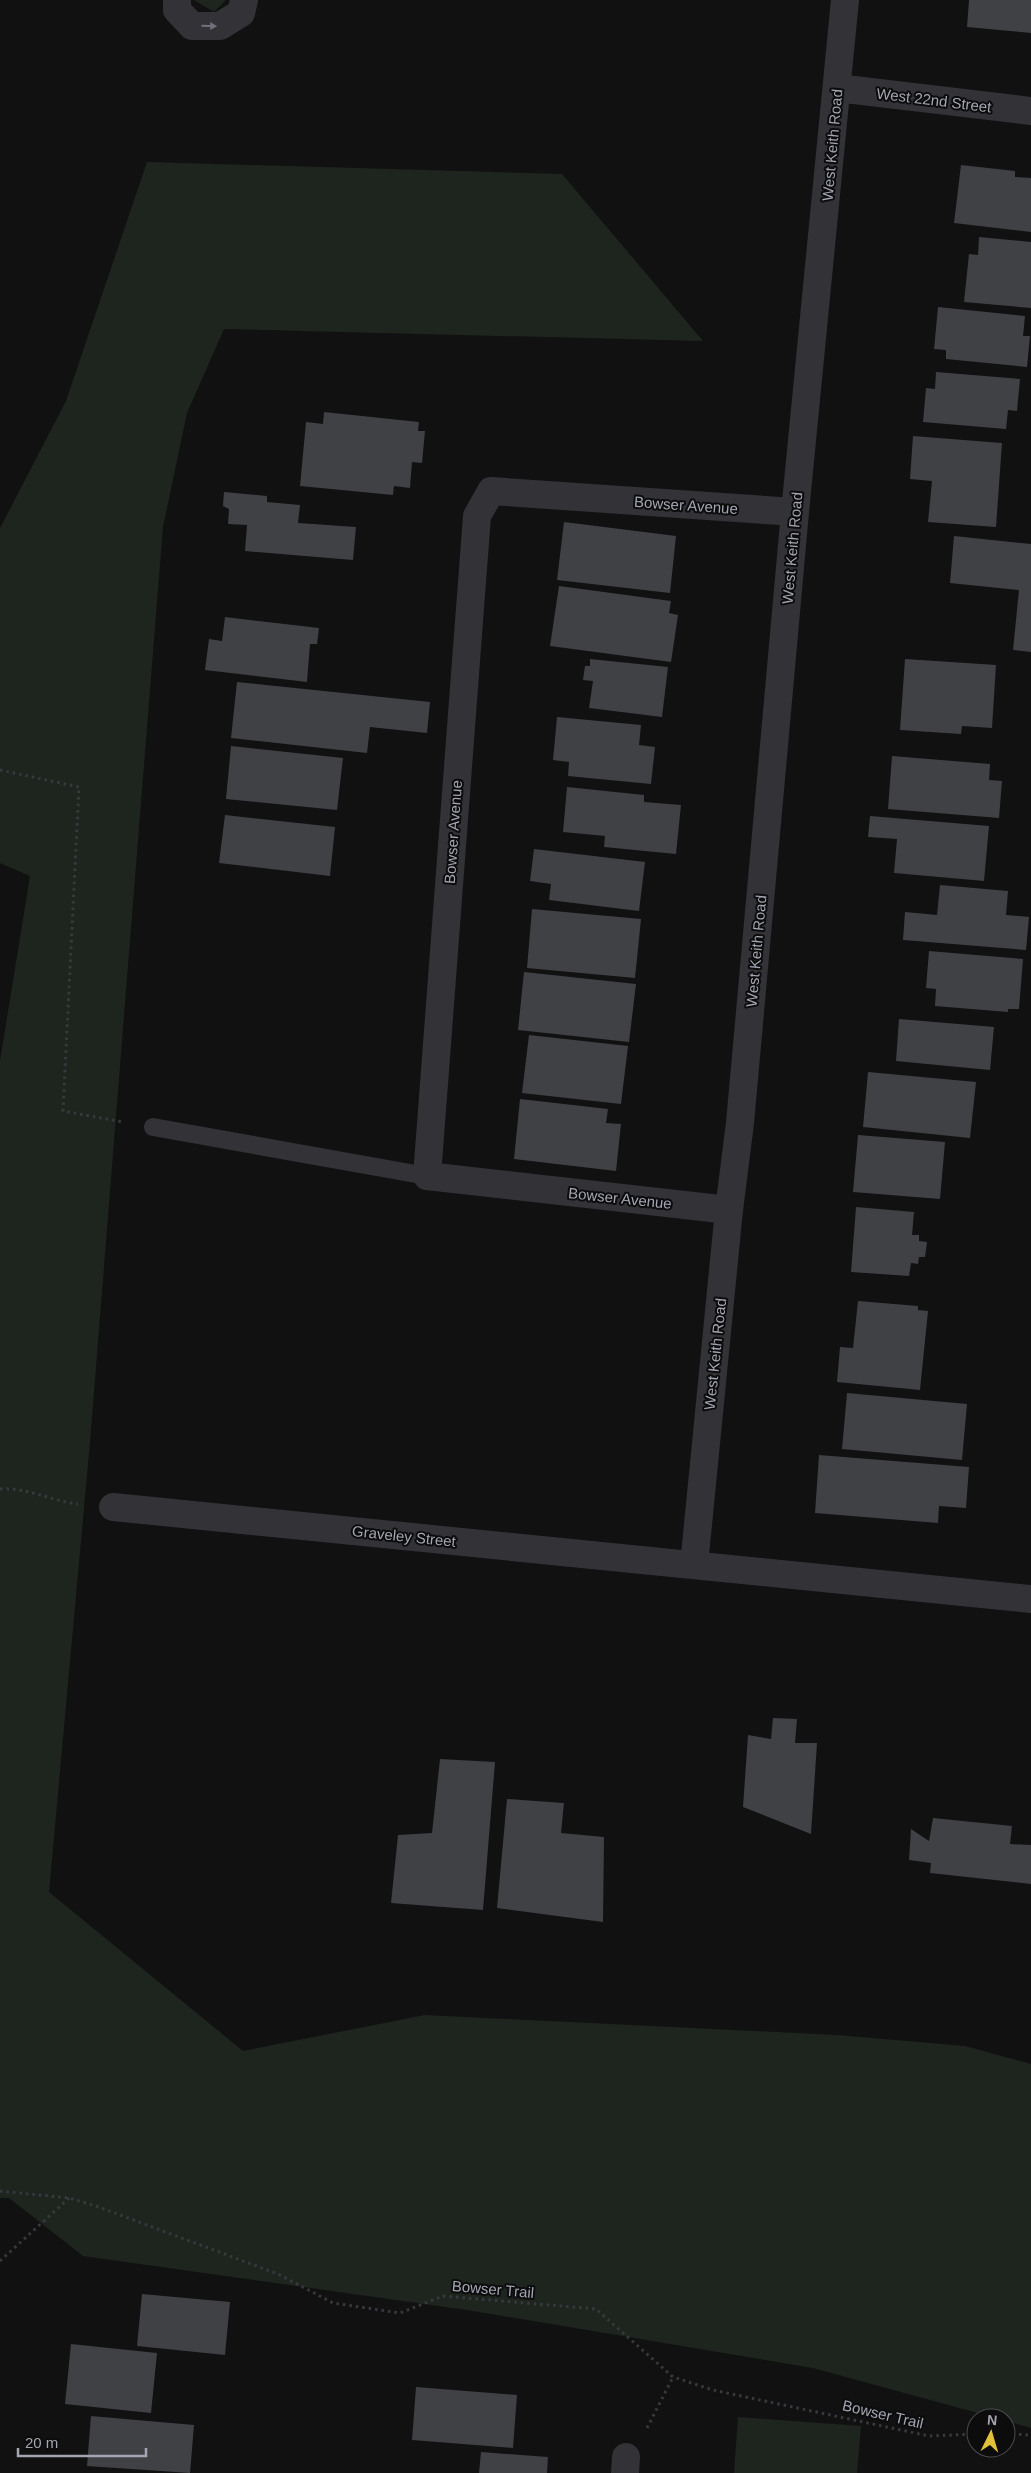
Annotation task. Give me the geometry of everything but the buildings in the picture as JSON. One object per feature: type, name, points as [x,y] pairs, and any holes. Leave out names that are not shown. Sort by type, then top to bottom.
[{"type":"street","points":[[177,0],[177,10],[192,26],[220,26],[241,13],[244,0]]},
{"type":"street","name":"West Keith Road","points":[[694,1565],[729,1210],[740,1123],[795,512],[845,0]]},
{"type":"street","name":"West 22nd Street","points":[[837,88],[1031,111]]},
{"type":"street","name":"Bowser Avenue","points":[[729,1210],[427,1176],[477,516],[491,491],[795,512]]},
{"type":"street","name":"Graveley Street","points":[[113,1507],[694,1565]]},
{"type":"street","points":[[694,1565],[1031,1599]]},
{"type":"lane","points":[[153,1127],[427,1176]]},
{"type":"path","points":[[0,770],[79,787],[63,1111],[153,1127]]},
{"type":"path","points":[[0,1489],[15,1488],[62,1502],[113,1507]]},
{"type":"path","name":"Bowser Trail","points":[[0,2191],[69,2198],[164,2230],[278,2274],[333,2303],[400,2312],[443,2296],[596,2309],[673,2377],[713,2390],[929,2436],[966,2434]]},
{"type":"path","points":[[0,2261],[69,2198]]},
{"type":"path","points":[[625,2465],[650,2423],[673,2377]]},
{"type":"path","points":[[1016,2434],[1031,2435]]},
{"type":"shaded area","points":[[194,0],[226,0],[214,12]]},
{"type":"shaded area","points":[[147,162],[562,174],[703,341],[224,329],[187,413],[163,527],[90,1442],[49,1892],[243,2051],[425,2015],[837,2035],[965,2046],[1031,2064],[1031,2428],[1016,2424],[1016,2408],[966,2408],[966,2410],[813,2368],[467,2310],[83,2256],[9,2198],[0,2198],[0,1061],[30,876],[0,863],[0,528],[66,401]]},
{"type":"shaded area","points":[[738,2417],[861,2426],[857,2473],[734,2473]]}]
